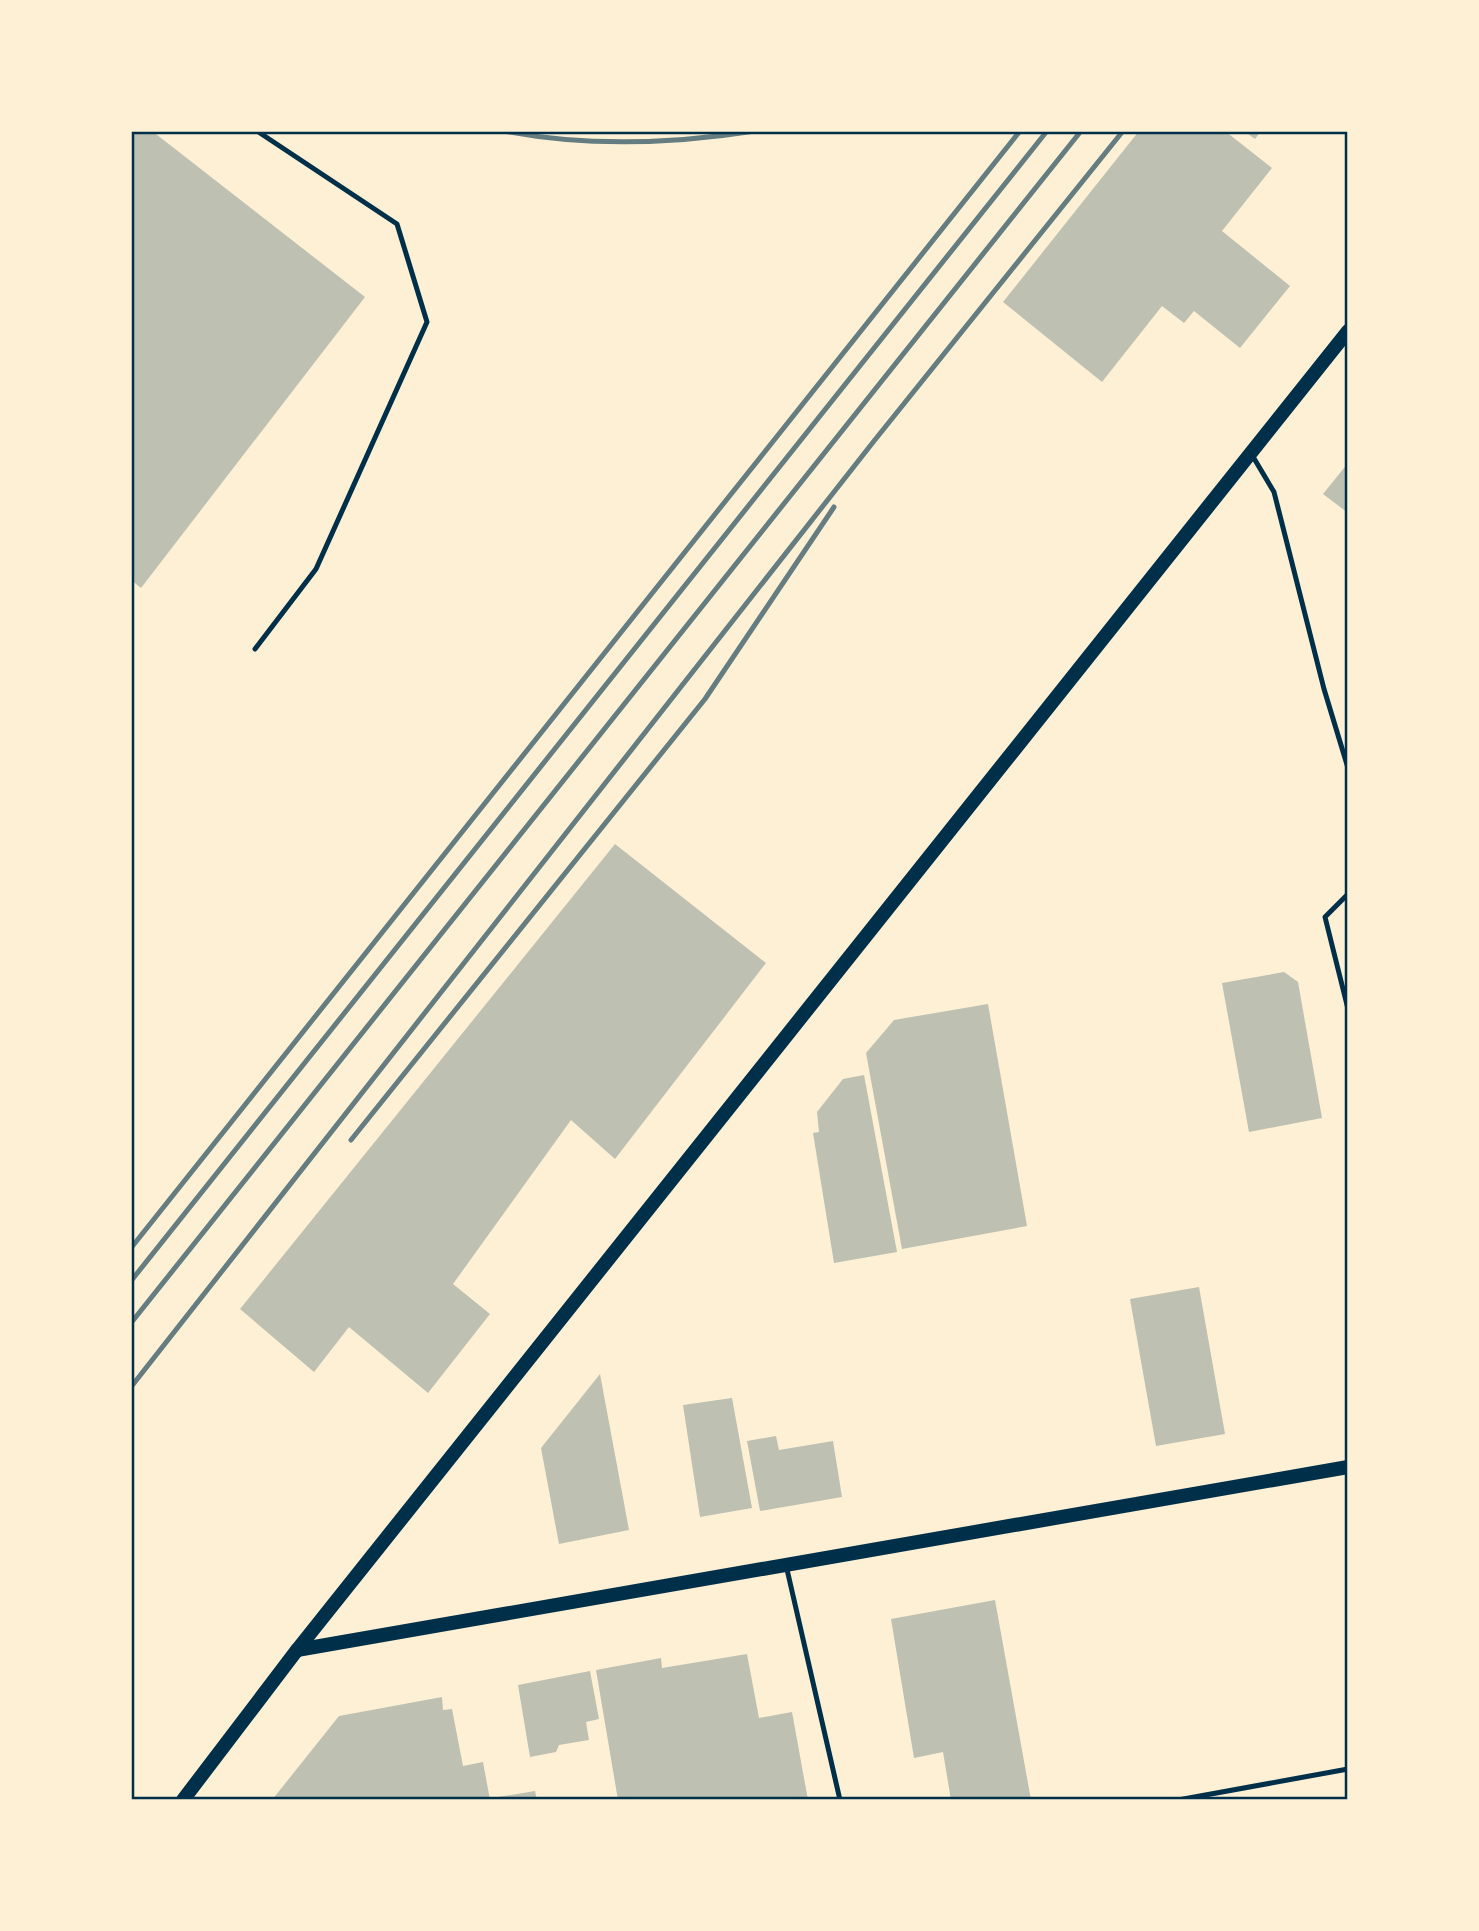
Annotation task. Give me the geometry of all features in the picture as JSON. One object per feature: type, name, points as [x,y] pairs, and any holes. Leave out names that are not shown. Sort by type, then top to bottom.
[{"type":"main road","points":[[183,1800],[297,1650],[1348,331]]},
{"type":"main road","points":[[297,1650],[1348,1467]]},
{"type":"lane","points":[[255,649],[316,569],[427,322],[397,224],[257,131]]},
{"type":"lane","points":[[1251,452],[1275,492],[1324,689],[1348,768]]},
{"type":"lane","points":[[1348,894],[1325,917],[1348,1009]]},
{"type":"lane","points":[[786,1565],[840,1800]]},
{"type":"lane","points":[[1178,1800],[1348,1769]]},
{"type":"building","points":[[131,131],[152,131],[365,297],[141,588],[131,580]]},
{"type":"building","points":[[1139,131],[1225,131],[1272,168],[1222,231],[1290,286],[1240,348],[1194,311],[1184,323],[1162,306],[1102,382],[1003,302]]},
{"type":"building","points":[[1244,131],[1261,131],[1255,139]]},
{"type":"building","points":[[1348,463],[1348,513],[1323,494]]},
{"type":"building","points":[[615,844],[766,963],[615,1159],[571,1120],[453,1284],[490,1314],[428,1393],[349,1327],[314,1372],[240,1309]]},
{"type":"building","points":[[1284,972],[1298,982],[1322,1118],[1249,1132],[1222,983]]},
{"type":"building","points":[[988,1004],[1027,1226],[902,1249],[866,1053],[894,1020]]},
{"type":"building","points":[[864,1075],[897,1252],[834,1263],[813,1133],[819,1132],[817,1112],[843,1079]]},
{"type":"building","points":[[1199,1287],[1225,1434],[1156,1446],[1130,1299]]},
{"type":"building","points":[[600,1374],[629,1530],[559,1544],[541,1448]]},
{"type":"building","points":[[732,1398],[752,1508],[700,1517],[683,1405]]},
{"type":"building","points":[[776,1436],[779,1450],[833,1441],[842,1497],[760,1511],[747,1441]]},
{"type":"building","points":[[995,1600],[1031,1800],[951,1800],[943,1752],[914,1758],[891,1619]]},
{"type":"building","points":[[747,1654],[759,1718],[792,1712],[808,1800],[618,1800],[596,1670],[661,1658],[662,1668]]},
{"type":"building","points":[[590,1671],[599,1719],[586,1722],[589,1740],[559,1745],[556,1752],[530,1757],[518,1685]]},
{"type":"building","points":[[442,1697],[443,1710],[452,1709],[463,1766],[483,1762],[490,1800],[272,1800],[339,1716]]},
{"type":"building","points":[[535,1791],[537,1800],[492,1800],[492,1798]]},
{"type":"railway","points":[[504,131],[567,140],[630,142],[692,139],[755,131]]},
{"type":"railway","points":[[131,1248],[1020,131]]},
{"type":"railway","points":[[131,1281],[1047,131]]},
{"type":"railway","points":[[131,1323],[1081,131]]},
{"type":"railway","points":[[131,1387],[874,441],[1123,131]]},
{"type":"railway","points":[[351,1140],[705,699],[834,507]]}]
